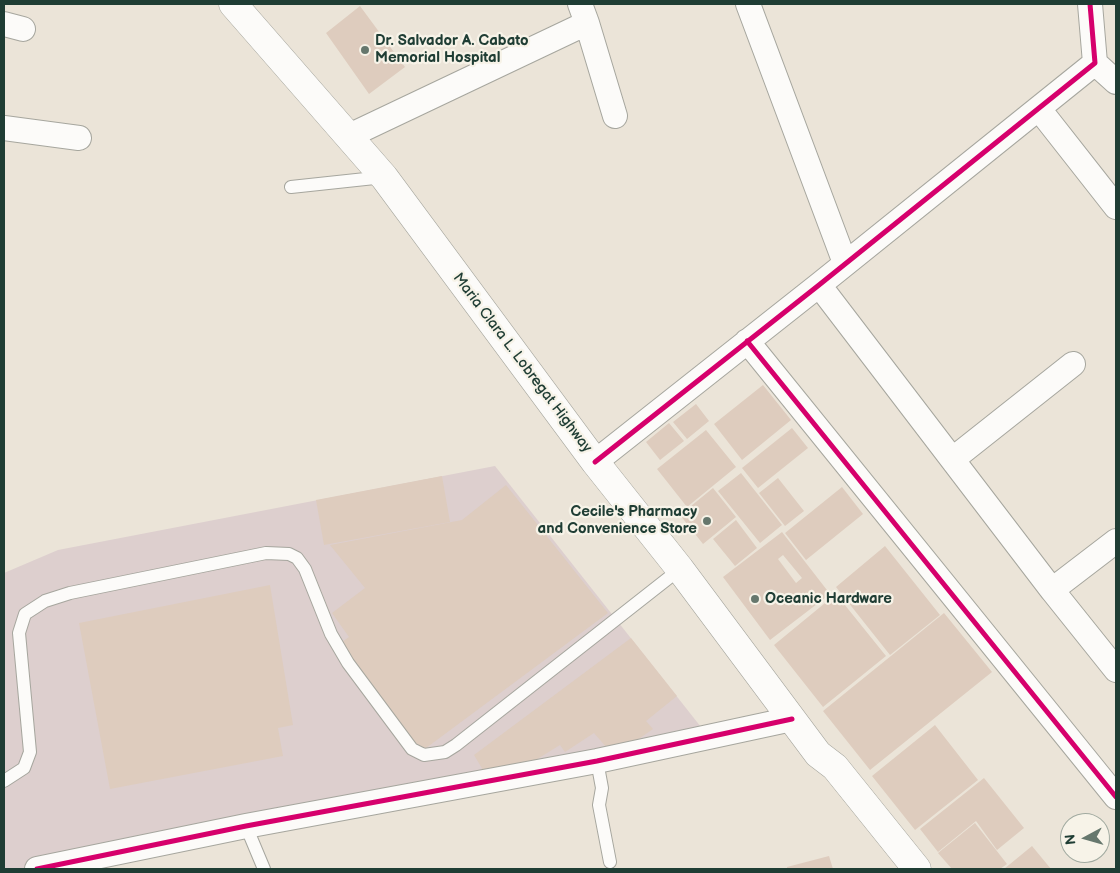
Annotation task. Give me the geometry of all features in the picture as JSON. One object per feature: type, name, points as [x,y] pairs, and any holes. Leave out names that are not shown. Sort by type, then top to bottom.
[{"type":"highway","name":"Maria Clara L. Lobregat Highway","points":[[233,4],[384,177],[595,462],[680,569],[806,737],[835,767],[917,869]]},
{"type":"highway","name":"Maria Clara L. Lobregat Highway","points":[[806,737],[822,777],[898,869]]},
{"type":"street","points":[[748,4],[845,263]]},
{"type":"street","points":[[1090,4],[1095,63],[1116,82]]},
{"type":"street","points":[[349,136],[584,14],[615,116]]},
{"type":"street","points":[[595,462],[1095,63]]},
{"type":"street","points":[[1039,109],[1116,207]]},
{"type":"street","points":[[4,128],[79,138]]},
{"type":"street","points":[[819,285],[1052,590],[1116,670]]},
{"type":"street","points":[[747,341],[1116,797]]},
{"type":"street","points":[[953,459],[1073,364]]},
{"type":"street","points":[[1052,590],[1116,541]]},
{"type":"street","points":[[37,869],[96,863],[246,826],[597,761],[806,737]]},
{"type":"lane","points":[[291,186],[384,177]]},
{"type":"lane","points":[[4,781],[24,768],[30,752],[19,632],[25,614],[45,601],[70,593],[266,553],[289,554],[297,558],[305,569],[331,634],[348,664],[412,749],[424,756],[445,752],[456,745],[680,569]]},
{"type":"lane","points":[[597,761],[602,788],[599,805],[610,862]]},
{"type":"lane","points":[[246,826],[264,869]]},
{"type":"shaded area","points":[[495,466],[712,741],[72,869],[4,869],[4,573],[58,550]]},
{"type":"building","name":"Dr. Salvador A. Cabato Memorial Hospital","points":[[360,6],[405,67],[369,94],[326,33]]},
{"type":"building","points":[[763,385],[791,420],[742,460],[714,424]]},
{"type":"building","points":[[696,404],[709,421],[687,439],[673,422]]},
{"type":"building","points":[[669,423],[684,441],[660,460],[646,442]]},
{"type":"building","points":[[792,428],[808,448],[758,488],[742,468]]},
{"type":"building","points":[[706,430],[736,467],[687,507],[657,469]]},
{"type":"building","points":[[741,473],[782,525],[760,543],[718,491]]},
{"type":"building","points":[[442,476],[450,522],[324,545],[316,500]]},
{"type":"building","points":[[778,478],[804,511],[785,526],[759,493]]},
{"type":"building","points":[[506,485],[608,613],[422,751],[339,644],[349,637],[332,613],[365,588],[330,545],[462,520]]},
{"type":"building","points":[[842,487],[863,514],[806,560],[785,533]]},
{"type":"building","points":[[713,488],[736,517],[703,544],[680,515]]},
{"type":"building","points":[[736,520],[757,548],[735,566],[713,539]]},
{"type":"building","points":[[782,532],[830,594],[770,640],[723,577]],"holes":[[[783,555],[802,578],[796,583],[778,559]]]},
{"type":"building","points":[[885,546],[940,615],[890,655],[836,587]]},
{"type":"building","points":[[270,585],[293,725],[278,728],[283,756],[110,789],[79,623]]},
{"type":"building","points":[[836,594],[886,656],[823,707],[774,645]]},
{"type":"building","points":[[944,613],[992,672],[870,770],[823,711]]},
{"type":"building","points":[[631,638],[677,696],[646,721],[653,729],[614,756],[594,733],[565,752],[560,745],[526,766],[486,775],[474,755]]},
{"type":"building","points":[[935,725],[978,780],[915,830],[872,776]]},
{"type":"building","points":[[984,778],[1024,828],[997,850],[976,821],[938,852],[920,829]]},
{"type":"building","points":[[975,823],[1007,864],[1000,869],[952,869],[938,853]]},
{"type":"building","points":[[1032,846],[1051,869],[1004,869]]},
{"type":"building","points":[[829,856],[833,869],[787,869],[787,867]]},
{"type":"cycle path","points":[[595,462],[1095,63],[1090,4]]},
{"type":"cycle path","points":[[747,341],[1116,797]]},
{"type":"cycle path","points":[[37,869],[246,826],[597,761],[792,719]]},
{"type":"place","name":"Dr. Salvador A. Cabato Memorial Hospital","points":[[365,50]]},
{"type":"place","name":"Cecile's Pharmacy and Convenience Store","points":[[707,521]]},
{"type":"place","name":"Oceanic Hardware","points":[[755,599]]}]
